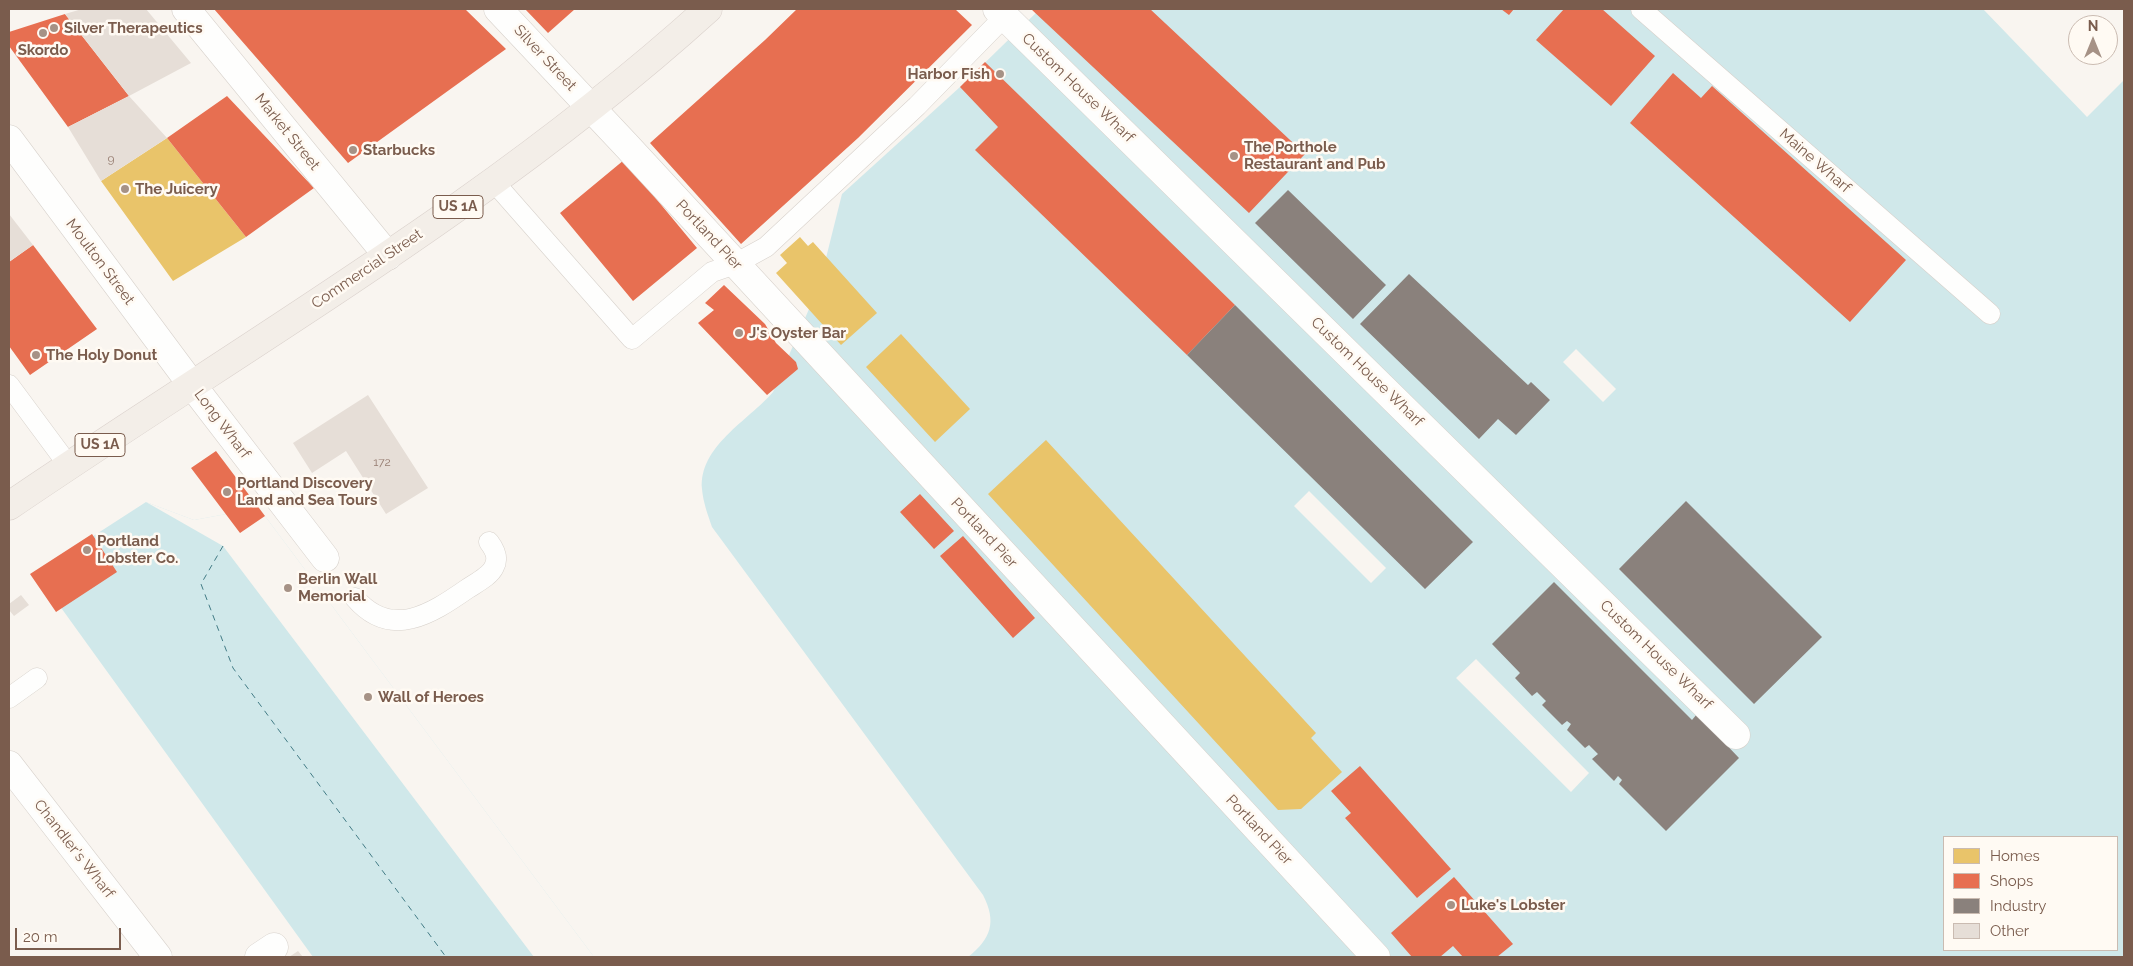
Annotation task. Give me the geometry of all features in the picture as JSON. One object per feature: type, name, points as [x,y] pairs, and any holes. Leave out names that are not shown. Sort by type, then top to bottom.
[{"type":"main road","name":"Commercial Street","points":[[9,506],[322,301],[494,182],[592,108],[659,53],[708,9]]},
{"type":"street","name":"Market Street","points":[[186,9],[388,256]]},
{"type":"street","name":"Silver Street","points":[[498,9],[592,108]]},
{"type":"street","name":"Custom House Wharf","points":[[1001,12],[1736,735]]},
{"type":"street","name":"Portland Pier","points":[[592,108],[1376,957]]},
{"type":"street","name":"Moulton Street","points":[[9,139],[192,385]]},
{"type":"street","name":"Long Wharf","points":[[192,385],[325,558]]},
{"type":"street","name":"Chandler's Wharf","points":[[9,764],[158,957]]},
{"type":"lane","name":"Maine Wharf","points":[[1641,9],[1990,314]]},
{"type":"lane","points":[[494,182],[632,339],[712,272],[735,264],[766,247],[916,106],[1001,12]]},
{"type":"lane","points":[[9,385],[69,466]]},
{"type":"lane","points":[[355,598],[364,608],[384,619],[412,618],[426,615],[491,572],[496,558],[495,551],[489,542]]},
{"type":"lane","points":[[9,698],[37,678]]},
{"type":"water","points":[[1040,9],[2124,9],[2124,957],[968,957],[982,944],[987,937],[989,929],[990,914],[983,895],[712,527],[705,504],[702,489],[703,474],[708,460],[727,435],[773,392],[819,286],[842,194],[960,87]]},
{"type":"water","points":[[146,502],[194,520],[259,508],[594,957],[313,957],[36,573]]},
{"type":"pier","points":[[1983,9],[2124,9],[2124,80],[2087,117]]},
{"type":"pier","points":[[1576,349],[1616,389],[1603,402],[1563,362]]},
{"type":"pier","points":[[1309,491],[1386,568],[1371,583],[1294,506]]},
{"type":"pier","points":[[146,502],[194,520],[259,508],[594,957],[534,957],[223,546]]},
{"type":"pier","points":[[1476,659],[1589,773],[1571,792],[1456,678]]},
{"type":"building: Homes","points":[[167,138],[246,237],[173,281],[101,181]]},
{"type":"building: Homes","points":[[800,237],[808,246],[813,242],[877,313],[841,345],[776,273],[787,263],[780,255]]},
{"type":"building: Homes","points":[[901,334],[970,409],[935,442],[866,367]]},
{"type":"building: Homes","points":[[1046,440],[1316,733],[1311,738],[1342,772],[1301,809],[1278,810],[988,494]]},
{"type":"building: Shops","points":[[214,9],[465,9],[506,49],[348,163]]},
{"type":"building: Shops","points":[[525,9],[575,9],[548,33]]},
{"type":"building: Shops","points":[[797,9],[955,9],[972,25],[858,138],[741,244],[650,143]]},
{"type":"building: Shops","points":[[1031,9],[1150,9],[1305,154],[1249,213]]},
{"type":"building: Shops","points":[[1501,9],[1514,9],[1509,15]]},
{"type":"building: Shops","points":[[1564,9],[1602,9],[1655,56],[1611,106],[1536,40]]},
{"type":"building: Shops","points":[[65,14],[129,96],[68,127],[9,46],[9,32]]},
{"type":"building: Shops","points":[[985,62],[1235,305],[1187,355],[975,150],[998,127],[960,87]]},
{"type":"building: Shops","points":[[1673,73],[1701,98],[1712,86],[1906,260],[1850,322],[1630,123]]},
{"type":"building: Shops","points":[[227,96],[314,188],[246,237],[167,138]]},
{"type":"building: Shops","points":[[624,160],[697,248],[633,301],[560,213]]},
{"type":"building: Shops","points":[[33,245],[97,329],[30,375],[9,346],[9,262]]},
{"type":"building: Shops","name":"J's Oyster Bar","points":[[724,285],[765,324],[776,343],[796,362],[798,369],[767,395],[698,323],[714,310],[705,303]]},
{"type":"building: Shops","points":[[216,451],[265,516],[240,533],[191,468]]},
{"type":"building: Shops","points":[[920,494],[954,531],[934,549],[900,512]]},
{"type":"building: Shops","points":[[92,534],[117,572],[56,612],[30,574]]},
{"type":"building: Shops","points":[[963,536],[1035,618],[1013,638],[940,556]]},
{"type":"building: Shops","points":[[1360,766],[1451,869],[1417,898],[1345,818],[1351,813],[1331,791]]},
{"type":"building: Shops","name":"Luke's Lobster","points":[[1454,877],[1513,944],[1497,957],[1463,957],[1453,946],[1440,957],[1412,957],[1391,933]]},
{"type":"building: Industry","points":[[1288,190],[1386,285],[1353,319],[1255,223]]},
{"type":"building: Industry","points":[[1409,274],[1528,385],[1531,382],[1550,400],[1516,435],[1498,419],[1479,439],[1360,324]]},
{"type":"building: Industry","points":[[1235,305],[1473,542],[1425,589],[1187,355]]},
{"type":"building: Industry","points":[[1686,501],[1822,637],[1754,704],[1619,569]]},
{"type":"building: Industry","points":[[1554,582],[1692,720],[1697,714],[1739,758],[1666,831],[1619,784],[1622,780],[1618,776],[1614,781],[1592,759],[1598,754],[1589,745],[1585,748],[1567,730],[1571,724],[1567,721],[1562,725],[1542,705],[1546,701],[1537,692],[1532,696],[1515,678],[1520,673],[1492,644]]},
{"type":"building: Other","points":[[82,9],[146,9],[191,63],[129,96],[65,14]]},
{"type":"building: Other","points":[[129,96],[167,138],[101,181],[68,127]]},
{"type":"building: Other","points":[[9,214],[33,245],[9,262]]},
{"type":"building: Other","points":[[368,395],[428,488],[386,514],[346,451],[312,473],[293,443]]},
{"type":"building: Other","points":[[21,595],[29,605],[14,616],[9,610],[9,604]]},
{"type":"building: Other","points":[[298,951],[303,957],[289,957]]},
{"type":"ferry route","points":[[223,546],[201,584],[233,668],[446,957]]},
{"type":"place","name":"Silver Therapeutics","points":[[54,28]]},
{"type":"place","name":"Skordo","points":[[43,33]]},
{"type":"place","name":"Harbor Fish","points":[[1000,74]]},
{"type":"place","name":"Starbucks","points":[[353,150]]},
{"type":"place","name":"The Porthole Restaurant and Pub","points":[[1234,156]]},
{"type":"place","name":"The Juicery","points":[[125,189]]},
{"type":"place","name":"J's Oyster Bar","points":[[739,333]]},
{"type":"place","name":"The Holy Donut","points":[[36,355]]},
{"type":"place","name":"Portland Discovery Land and Sea Tours","points":[[227,492]]},
{"type":"place","name":"Portland Lobster Co.","points":[[87,550]]},
{"type":"place","name":"Berlin Wall Memorial","points":[[288,588]]},
{"type":"place","name":"Wall of Heroes","points":[[368,697]]},
{"type":"place","name":"Luke's Lobster","points":[[1451,905]]}]
